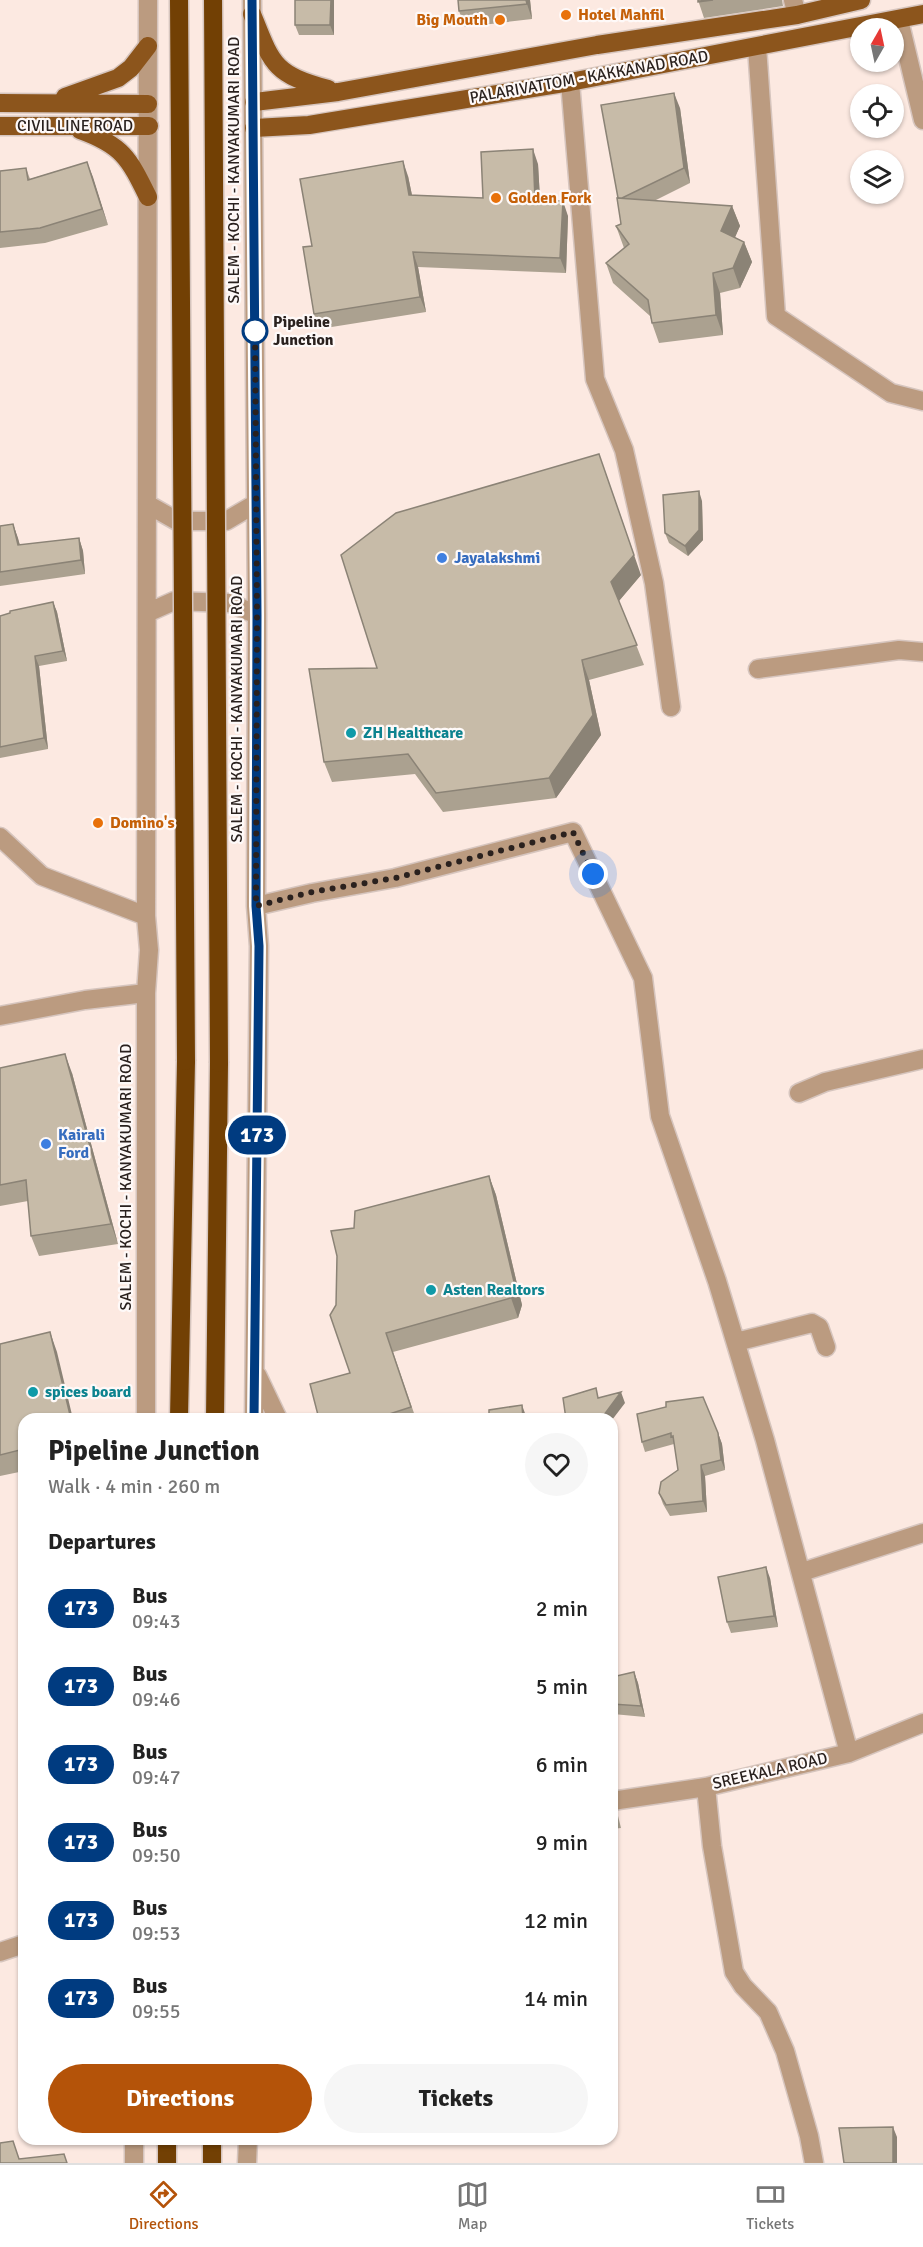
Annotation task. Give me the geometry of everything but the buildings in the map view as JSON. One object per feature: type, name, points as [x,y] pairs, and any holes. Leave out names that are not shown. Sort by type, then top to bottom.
[{"type":"highway","points":[[179,0],[186,1061],[179,1413]]},
{"type":"highway","name":"SALEM - KOCHI - KANYAKUMARI ROAD","points":[[213,0],[219,1063],[215,1413]]},
{"type":"highway","points":[[167,2145],[167,2163]]},
{"type":"highway","points":[[212,2145],[212,2163]]},
{"type":"main road","name":"PALARIVATTOM - KAKKANAD ROAD","points":[[338,92],[795,8],[830,8],[861,0]]},
{"type":"main road","points":[[252,7],[267,52],[278,69],[306,83],[338,92]]},
{"type":"main road","points":[[830,8],[836,32]]},
{"type":"main road","name":"PALARIVATTOM - KAKKANAD ROAD","points":[[904,19],[923,14]]},
{"type":"main road","name":"PALARIVATTOM - KAKKANAD ROAD","points":[[254,128],[309,125],[570,82],[850,29]]},
{"type":"main road","points":[[43,103],[78,94],[118,78],[131,68],[148,46]]},
{"type":"main road","points":[[254,102],[338,92]]},
{"type":"main road","name":"CIVIL LINE ROAD","points":[[0,103],[148,104]]},
{"type":"main road","points":[[65,125],[105,139],[123,154],[148,197]]},
{"type":"main road","name":"CIVIL LINE ROAD","points":[[0,126],[149,126]]},
{"type":"street","name":"SALEM - KOCHI - KANYAKUMARI ROAD","points":[[146,1413],[146,993],[149,950],[147,916],[148,0]]},
{"type":"street","name":"SALEM - KOCHI - KANYAKUMARI ROAD","points":[[252,7],[257,615],[256,906],[259,958],[254,1413]]},
{"type":"street","points":[[904,41],[923,120]]},
{"type":"street","points":[[757,47],[776,316],[891,393],[923,401]]},
{"type":"street","points":[[570,82],[594,379],[624,450],[654,584],[671,707]]},
{"type":"street","points":[[147,504],[177,521],[226,521],[255,504]]},
{"type":"street","points":[[147,613],[174,601],[230,603],[257,615]]},
{"type":"street","points":[[758,669],[899,650],[923,652]]},
{"type":"street","points":[[256,906],[312,892],[395,878],[573,832],[643,978],[660,1116],[736,1342],[802,1572],[849,1753]]},
{"type":"street","points":[[2,841],[42,876],[147,916]]},
{"type":"street","points":[[0,1016],[85,1000],[146,993]]},
{"type":"street","points":[[799,1093],[825,1082],[923,1059]]},
{"type":"street","points":[[736,1342],[812,1323],[819,1327],[826,1347]]},
{"type":"street","points":[[255,1371],[275,1413]]},
{"type":"street","points":[[802,1572],[923,1533]]},
{"type":"street","name":"SREEKALA ROAD","points":[[618,1800],[706,1786],[849,1753],[923,1723]]},
{"type":"street","points":[[706,1786],[712,1846],[734,1972],[743,1986],[768,2012],[785,2051],[809,2136],[814,2163]]},
{"type":"street","points":[[0,1952],[18,1946]]},
{"type":"street","points":[[134,2145],[134,2163]]},
{"type":"street","points":[[247,2163],[248,2145]]},
{"type":"bus line","name":"173","points":[[252,0],[257,615],[256,906],[259,946],[254,1413]]},
{"type":"place","name":"Hotel Mahfil","points":[[566,15]]},
{"type":"place","name":"Big Mouth","points":[[500,20]]},
{"type":"place","name":"Golden Fork","points":[[496,198]]},
{"type":"place","name":"Pipeline Junction","points":[[255,331]]},
{"type":"place","name":"Jayalakshmi","points":[[442,558]]},
{"type":"place","name":"ZH Healthcare","points":[[351,733]]},
{"type":"place","name":"Domino's","points":[[98,823]]},
{"type":"place","name":"Kairali Ford","points":[[46,1144]]},
{"type":"place","name":"Asten Realtors","points":[[431,1290]]},
{"type":"place","name":"spices board","points":[[33,1392]]},
{"type":"route","points":[[255,331],[255,323],[256,906],[312,892],[395,878],[573,832],[593,874]]}]
